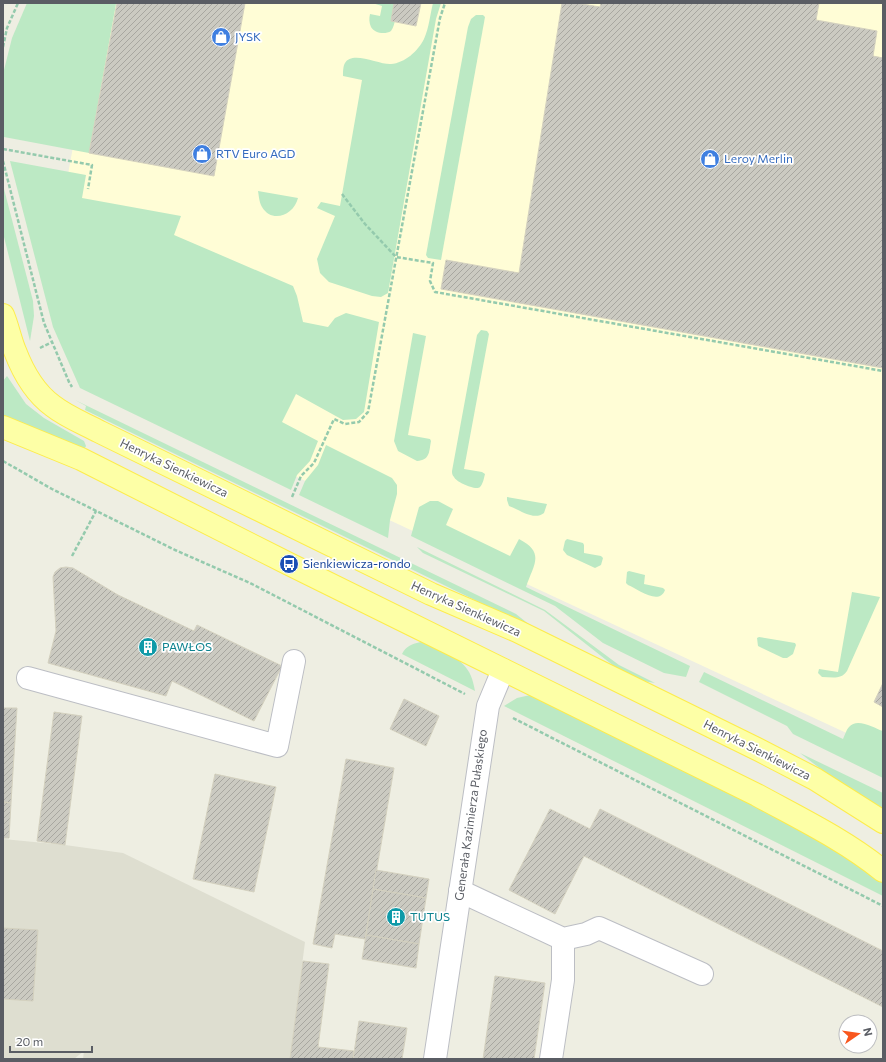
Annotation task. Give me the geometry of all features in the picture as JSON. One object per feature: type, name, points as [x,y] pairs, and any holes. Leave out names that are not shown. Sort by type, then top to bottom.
[{"type":"main road","name":"Henryka Sienkiewicza","points":[[3,315],[14,350],[23,370],[38,391],[54,407],[100,432],[424,591],[516,631],[761,751],[815,779],[883,822]]},
{"type":"main road","points":[[3,427],[81,459],[289,564],[757,795],[870,860],[883,871]]},
{"type":"street","points":[[28,678],[277,746],[294,661]]},
{"type":"street","name":"Generała Kazimierza Pułaskiego","points":[[436,1059],[488,706],[503,670]]},
{"type":"street","points":[[460,891],[563,940],[586,934],[599,928],[702,974]]},
{"type":"street","points":[[550,1059],[563,980],[563,940]]},
{"type":"path","points":[[3,47],[7,28],[18,3]]},
{"type":"path","points":[[292,497],[301,476],[314,463],[334,419],[345,424],[358,422],[368,412],[440,18],[445,3]]},
{"type":"path","points":[[3,149],[92,165],[88,189]]},
{"type":"path","points":[[3,161],[44,323],[74,391]]},
{"type":"path","points":[[342,194],[365,224],[396,257],[433,263],[430,281],[436,292],[883,371]]},
{"type":"path","points":[[3,461],[52,489],[175,550],[250,583],[466,695]]},
{"type":"path","points":[[72,556],[96,511]]},
{"type":"path","points":[[511,717],[883,906]]},
{"type":"shaded area","points":[[99,3],[883,3],[883,750],[93,382],[61,213]]},
{"type":"shaded area","points":[[3,839],[65,845],[123,853],[305,942],[290,1059],[83,1059],[84,1051],[74,1059],[3,1059]]},
{"type":"green space","points":[[27,3],[116,4],[89,153],[4,137],[3,74],[12,38]]},
{"type":"green space","points":[[372,3],[398,3],[395,21],[391,31],[380,33],[372,29],[369,20],[370,14],[380,16],[382,6]]},
{"type":"green space","points":[[433,3],[441,3],[436,19],[388,293],[381,297],[372,296],[329,282],[320,273],[317,259],[335,216],[317,208],[321,202],[340,206],[362,80],[343,76],[343,67],[349,59],[354,58],[366,59],[386,64],[396,63],[406,59],[418,48],[426,35]]},
{"type":"green space","points":[[476,15],[483,15],[485,17],[441,260],[428,258],[426,255],[468,27],[471,19]]},
{"type":"green space","points":[[10,161],[86,175],[82,198],[181,216],[174,235],[293,286],[303,322],[328,327],[335,318],[346,313],[379,322],[364,412],[356,419],[343,420],[296,394],[282,422],[318,441],[310,461],[297,475],[291,490],[80,388],[53,327]]},
{"type":"green space","points":[[3,185],[33,301],[34,316],[30,341],[3,233]]},
{"type":"green space","points":[[258,191],[298,198],[296,204],[287,213],[277,216],[271,215],[262,207]]},
{"type":"green space","points":[[481,330],[487,331],[489,334],[464,469],[482,472],[485,474],[481,486],[475,488],[458,481],[453,476],[452,471],[477,335]]},
{"type":"green space","points":[[413,333],[426,336],[408,435],[430,439],[431,441],[427,457],[417,461],[398,451],[394,441]]},
{"type":"green space","points":[[7,376],[26,404],[44,418],[84,441],[86,446],[84,450],[3,416],[3,381]]},
{"type":"green space","points":[[75,400],[516,614],[536,630],[85,410],[86,406]]},
{"type":"green space","points":[[326,445],[392,478],[397,485],[397,494],[390,520],[388,538],[299,495],[305,481],[318,465]]},
{"type":"green space","points":[[507,497],[547,504],[544,513],[536,516],[509,506]]},
{"type":"green space","points":[[430,501],[438,501],[453,509],[446,525],[510,556],[519,539],[527,544],[535,555],[535,560],[526,587],[690,666],[686,677],[664,673],[603,643],[555,606],[411,536],[419,507]]},
{"type":"green space","points":[[567,539],[583,543],[584,553],[601,556],[603,558],[601,565],[595,568],[567,555],[563,550]]},
{"type":"green space","points":[[417,547],[545,610],[619,665],[655,683],[643,681],[624,674],[544,611],[423,553]]},
{"type":"green space","points":[[629,571],[645,575],[644,584],[663,588],[665,590],[662,595],[653,597],[628,585],[626,583],[627,572]]},
{"type":"green space","points":[[852,592],[880,597],[845,674],[839,677],[822,677],[818,673],[819,669],[838,672]]},
{"type":"green space","points":[[759,637],[795,643],[796,645],[793,654],[787,658],[783,658],[758,646],[757,638]]},
{"type":"green space","points":[[421,642],[434,645],[464,665],[471,676],[475,691],[402,654],[405,649]]},
{"type":"green space","points":[[704,672],[843,739],[848,728],[852,724],[856,723],[866,724],[883,731],[883,778],[793,734],[787,726],[699,682]]},
{"type":"green space","points":[[535,694],[749,799],[861,865],[883,882],[883,896],[504,706],[517,698]]},
{"type":"green space","points":[[800,753],[883,793],[883,812],[835,780]]},
{"type":"building","points":[[117,3],[245,3],[214,176],[89,153]]},
{"type":"building","points":[[394,3],[421,3],[416,26],[391,21]]},
{"type":"building","name":"Leroy Merlin","points":[[562,3],[576,3],[600,7],[601,3],[819,3],[816,20],[877,31],[873,56],[883,58],[883,368],[441,289],[446,260],[519,273]]},
{"type":"building","name":"PAWŁOS","points":[[60,568],[73,568],[118,595],[194,631],[197,625],[282,666],[254,721],[172,681],[166,696],[48,663],[56,631],[53,577],[55,572]]},
{"type":"building","points":[[883,683],[883,707],[874,702]]},
{"type":"building","points":[[404,699],[439,716],[426,746],[390,729]]},
{"type":"building","points":[[3,708],[17,708],[11,803],[3,802]]},
{"type":"building","points":[[54,712],[82,716],[65,845],[37,841]]},
{"type":"building","points":[[346,759],[394,768],[365,939],[335,934],[332,948],[313,944]]},
{"type":"building","points":[[215,774],[276,787],[254,892],[193,879]]},
{"type":"building","points":[[3,802],[11,803],[9,838],[3,838]]},
{"type":"building","points":[[550,809],[590,829],[600,809],[883,951],[883,1007],[584,856],[555,914],[509,890]]},
{"type":"building","points":[[376,870],[429,879],[426,898],[373,889]]},
{"type":"building","name":"TUTUS","points":[[373,889],[426,898],[419,944],[366,935]]},
{"type":"building","points":[[3,928],[38,930],[33,1001],[3,999]]},
{"type":"building","points":[[366,935],[419,944],[416,968],[362,959]]},
{"type":"building","points":[[303,961],[329,964],[318,1047],[354,1051],[353,1059],[290,1059]]},
{"type":"building","points":[[495,976],[545,983],[534,1059],[483,1059]]},
{"type":"building","points":[[359,1021],[407,1028],[402,1059],[353,1059]]},
{"type":"place","name":"JYSK","points":[[221,37]]},
{"type":"place","name":"RTV Euro AGD","points":[[202,154]]},
{"type":"place","name":"Leroy Merlin","points":[[710,159]]},
{"type":"place","name":"Sienkiewicza-rondo","points":[[289,564]]},
{"type":"place","name":"PAWŁOS","points":[[148,647]]},
{"type":"place","name":"TUTUS","points":[[396,917]]}]
